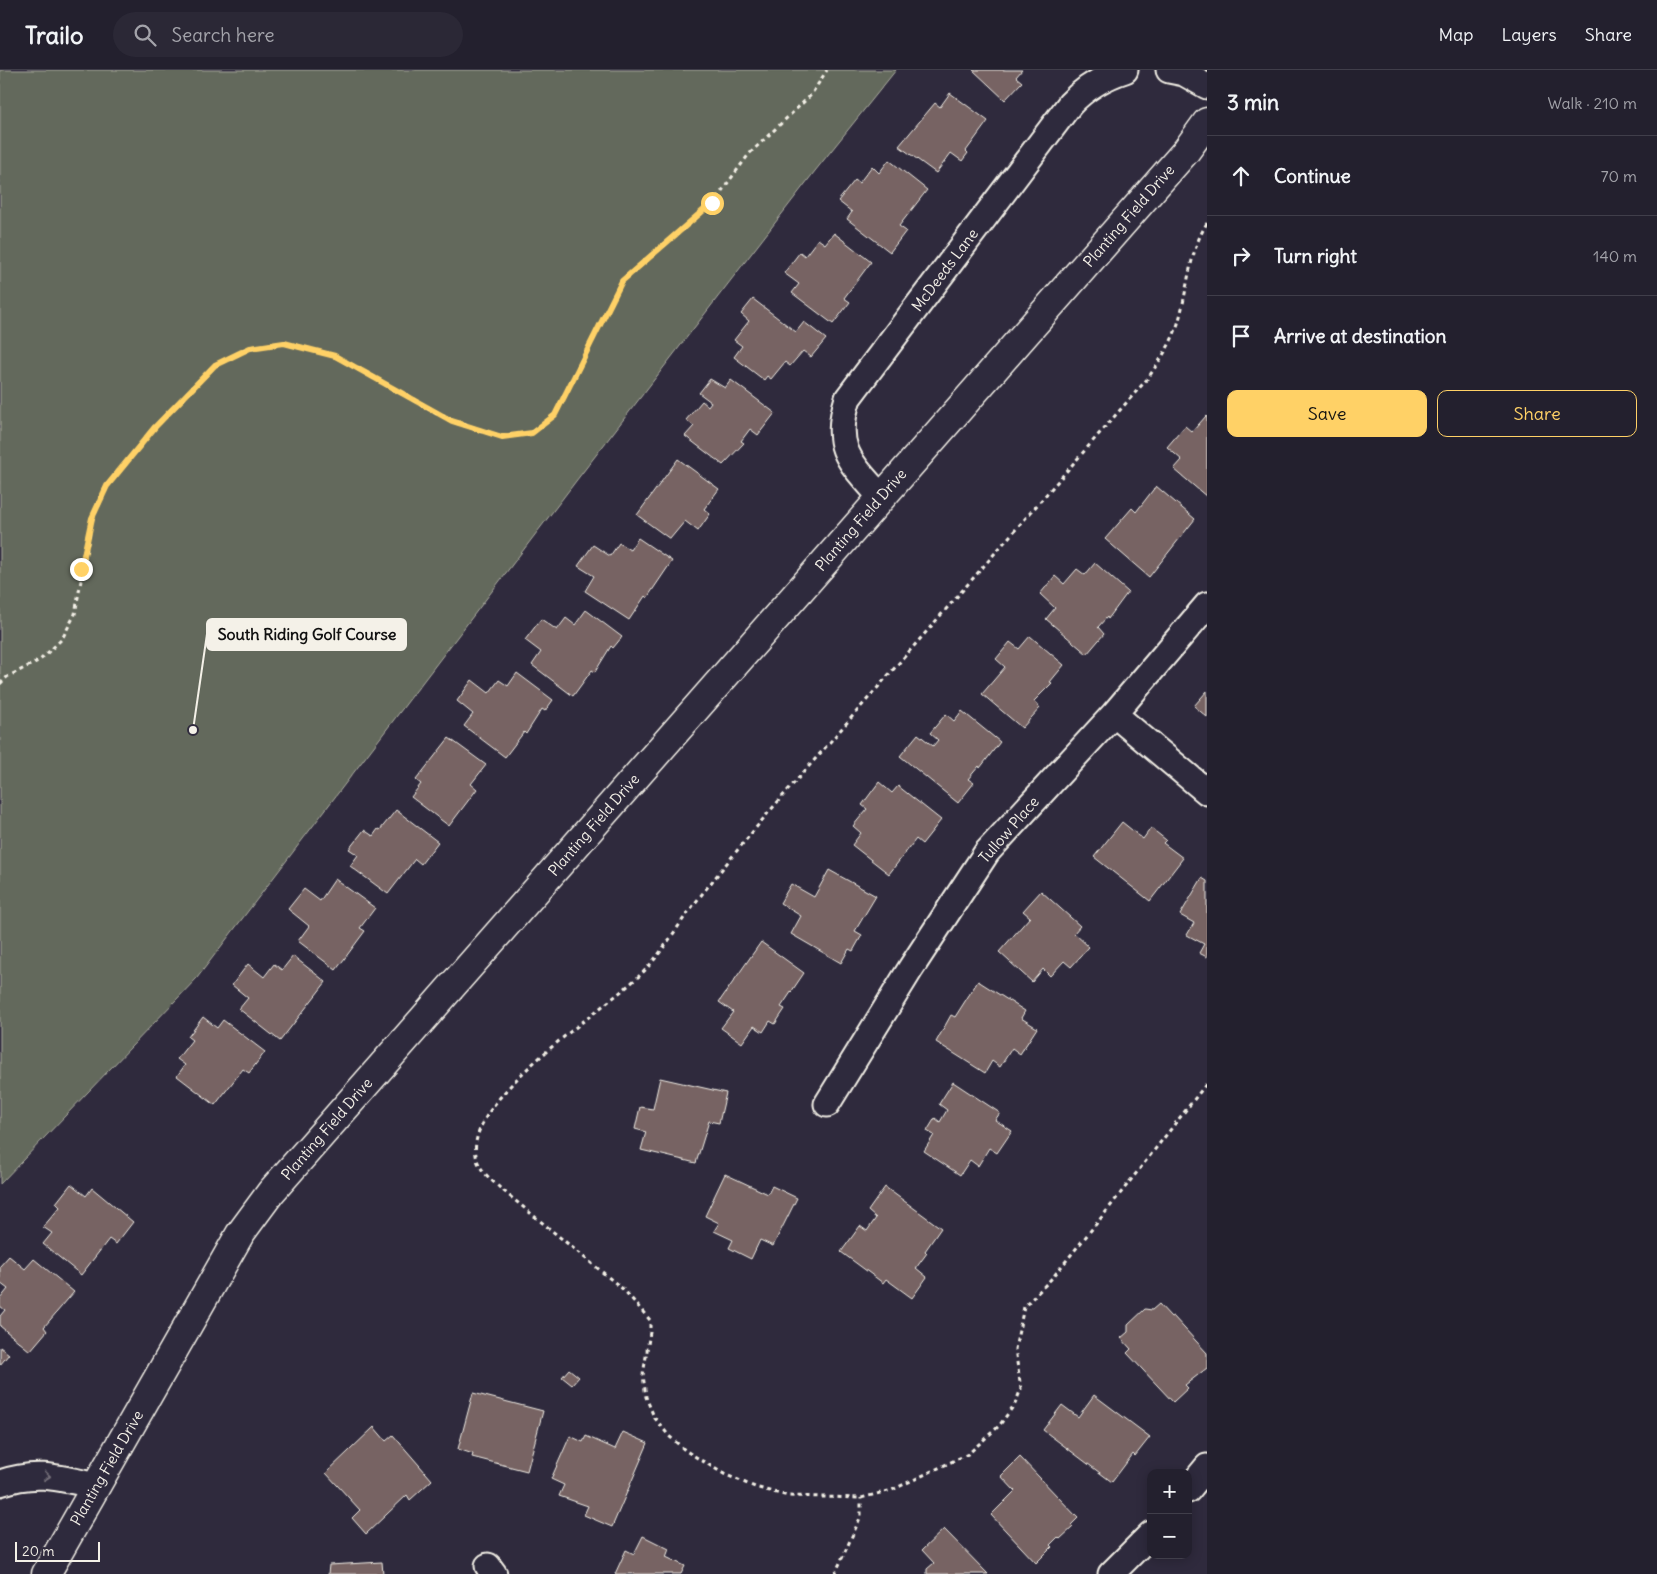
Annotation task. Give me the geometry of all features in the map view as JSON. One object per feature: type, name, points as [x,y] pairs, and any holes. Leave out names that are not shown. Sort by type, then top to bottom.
[{"type":"street","name":"McDeeds Lane","points":[[881,497],[850,461],[842,442],[841,419],[848,398],[1070,104],[1081,93],[1105,76],[1125,70]]},
{"type":"street","points":[[1169,70],[1184,74],[1207,86]]},
{"type":"street","name":"Planting Field Drive","points":[[46,1574],[240,1234],[271,1192],[1186,152],[1207,122]]},
{"type":"street","name":"Tullow Place","points":[[827,1104],[910,968],[987,852],[1114,714],[1207,604]]},
{"type":"street","points":[[1114,714],[1207,792]]},
{"type":"street","points":[[1192,1485],[1207,1467]]},
{"type":"street","points":[[0,1483],[20,1476],[46,1475],[96,1486]]},
{"type":"street","points":[[1112,1574],[1147,1538]]},
{"type":"path","points":[[0,684],[7,678],[40,660],[62,639],[75,614],[92,518],[107,486],[155,427],[215,365],[250,348],[284,343],[335,356],[452,421],[502,437],[532,433],[555,415],[622,281],[712,203],[749,154],[810,95],[828,70]]},
{"type":"path","points":[[835,1574],[861,1516],[861,1498]]},
{"type":"green space","points":[[0,70],[896,70],[815,171],[576,481],[197,978],[0,1184]]},
{"type":"building","points":[[973,70],[1022,70],[1016,77],[1022,82],[1005,100]]},
{"type":"building","points":[[950,93],[988,121],[966,151],[968,153],[962,161],[951,153],[936,173],[899,146],[935,103],[940,107]]},
{"type":"building","points":[[889,160],[927,190],[899,226],[906,231],[890,252],[847,219],[852,212],[838,201],[855,180],[859,183],[872,166],[879,173]]},
{"type":"building","points":[[834,233],[871,262],[844,298],[850,302],[833,324],[792,293],[799,284],[784,273],[800,252],[805,256],[818,239],[825,244]]},
{"type":"building","points":[[753,299],[796,332],[804,322],[826,339],[811,357],[803,351],[790,366],[785,362],[771,379],[767,376],[764,380],[734,357],[742,346],[734,340],[749,321],[741,314]]},
{"type":"building","points":[[710,379],[725,388],[731,380],[775,413],[758,435],[750,429],[741,441],[744,443],[723,465],[685,436],[694,426],[686,420],[702,401],[708,406],[711,402],[699,393]]},
{"type":"building","points":[[1206,416],[1207,497],[1174,469],[1182,460],[1167,447],[1185,426],[1192,432]]},
{"type":"building","points":[[678,459],[719,489],[704,509],[710,514],[698,531],[685,521],[670,539],[637,515]]},
{"type":"building","points":[[1156,486],[1195,519],[1149,577],[1105,539],[1132,508],[1136,512]]},
{"type":"building","points":[[638,538],[672,561],[647,598],[645,596],[629,620],[585,591],[594,576],[578,566],[593,545],[610,556],[619,543],[630,550]]},
{"type":"building","points":[[1095,563],[1128,592],[1108,619],[1107,617],[1098,627],[1104,634],[1087,654],[1046,619],[1055,608],[1040,594],[1055,576],[1064,584],[1077,569],[1085,575]]},
{"type":"building","points":[[586,610],[622,637],[613,648],[611,646],[595,672],[592,670],[573,696],[532,665],[541,652],[525,640],[541,619],[557,630],[566,618],[575,625]]},
{"type":"building","points":[[1030,636],[1064,665],[1050,682],[1052,683],[1034,701],[1040,708],[1022,728],[982,694],[1005,667],[996,659],[1010,642],[1019,649]]},
{"type":"building","points":[[517,673],[553,700],[545,711],[542,709],[526,734],[524,732],[505,757],[464,726],[473,714],[457,701],[472,680],[489,693],[499,680],[508,686]]},
{"type":"building","points":[[1207,691],[1207,717],[1194,706]]},
{"type":"building","points":[[962,711],[1000,742],[980,768],[979,766],[968,779],[974,783],[958,803],[900,756],[918,734],[933,746],[938,740],[930,733],[946,714],[954,721]]},
{"type":"building","points":[[449,738],[486,765],[471,784],[477,789],[449,826],[411,797],[421,784],[416,780]]},
{"type":"building","points":[[879,782],[892,793],[898,786],[941,820],[922,844],[916,839],[889,874],[852,845],[861,833],[853,826],[867,809],[862,805]]},
{"type":"building","points":[[396,810],[438,842],[421,864],[415,859],[388,894],[350,866],[358,855],[349,849],[364,830],[373,836]]},
{"type":"building","points":[[1122,822],[1143,839],[1151,828],[1166,840],[1163,843],[1183,858],[1150,901],[1094,857]]},
{"type":"building","points":[[829,870],[876,896],[855,931],[862,935],[853,951],[849,949],[841,963],[791,934],[801,916],[780,903],[791,884],[814,897]]},
{"type":"building","points":[[1202,878],[1207,881],[1207,957],[1199,953],[1204,944],[1187,935],[1194,923],[1180,915]]},
{"type":"building","points":[[335,879],[375,908],[360,928],[365,931],[336,970],[298,941],[309,926],[288,909],[304,889],[320,901]]},
{"type":"building","points":[[1041,891],[1080,926],[1074,933],[1089,947],[1071,967],[1064,961],[1050,976],[1043,969],[1032,982],[999,952],[1030,917],[1023,911]]},
{"type":"building","points":[[761,942],[804,973],[781,1007],[785,1009],[775,1024],[770,1021],[763,1032],[754,1026],[742,1043],[721,1028],[733,1012],[719,1002]]},
{"type":"building","points":[[293,956],[326,982],[280,1041],[239,1009],[248,998],[232,985],[248,964],[264,977],[274,964],[282,970]]},
{"type":"building","points":[[978,981],[1025,1011],[1021,1018],[1037,1028],[1020,1054],[1012,1048],[1000,1067],[992,1061],[985,1073],[936,1042],[951,1015],[955,1017]]},
{"type":"building","points":[[203,1017],[217,1028],[223,1020],[265,1052],[249,1073],[243,1069],[215,1105],[177,1076],[185,1065],[177,1059],[192,1040],[188,1037]]},
{"type":"building","points":[[660,1078],[726,1093],[719,1123],[709,1121],[696,1163],[641,1150],[646,1132],[635,1129],[640,1107],[653,1109]]},
{"type":"building","points":[[953,1082],[1000,1113],[995,1120],[1012,1131],[997,1153],[989,1148],[978,1166],[970,1160],[960,1175],[924,1151],[934,1135],[927,1131],[935,1118],[940,1122],[947,1110],[939,1104]]},
{"type":"building","points":[[725,1174],[768,1194],[772,1186],[797,1198],[773,1246],[760,1240],[751,1259],[729,1248],[733,1240],[714,1231],[719,1223],[705,1216]]},
{"type":"building","points":[[71,1184],[86,1196],[92,1188],[133,1222],[116,1244],[109,1239],[81,1275],[43,1244],[52,1233],[43,1227],[60,1207],[56,1203]]},
{"type":"building","points":[[885,1187],[941,1228],[916,1268],[927,1277],[912,1298],[886,1279],[883,1283],[841,1252],[860,1226],[867,1231],[876,1218],[868,1211]]},
{"type":"building","points":[[9,1256],[25,1269],[34,1259],[74,1292],[44,1327],[47,1331],[30,1351],[0,1326],[0,1316],[5,1310],[0,1306],[0,1299],[8,1289],[0,1283],[0,1266]]},
{"type":"building","points":[[1159,1304],[1171,1317],[1173,1316],[1207,1353],[1207,1368],[1185,1385],[1188,1388],[1173,1402],[1127,1353],[1131,1349],[1121,1338],[1128,1332],[1128,1325],[1145,1309],[1152,1310]]},
{"type":"building","points":[[0,1347],[9,1354],[0,1365]]},
{"type":"building","points":[[569,1369],[579,1377],[572,1385],[562,1377]]},
{"type":"building","points":[[473,1393],[543,1411],[527,1471],[472,1457],[473,1454],[458,1449]]},
{"type":"building","points":[[1094,1395],[1150,1437],[1135,1456],[1133,1454],[1112,1482],[1043,1430],[1062,1405],[1078,1417]]},
{"type":"building","points":[[374,1427],[386,1441],[393,1435],[432,1480],[410,1500],[407,1495],[366,1534],[352,1518],[360,1510],[326,1473]]},
{"type":"building","points":[[623,1432],[648,1443],[612,1527],[584,1515],[588,1506],[559,1496],[564,1485],[551,1479],[570,1436],[583,1442],[586,1436],[615,1449]]},
{"type":"building","points":[[1020,1457],[1078,1518],[1071,1525],[1073,1527],[1060,1539],[1058,1537],[1050,1545],[1052,1547],[1036,1563],[991,1515],[1015,1491],[1001,1476]]},
{"type":"building","points":[[944,1529],[988,1574],[927,1574],[927,1569],[934,1563],[922,1550]]},
{"type":"building","points":[[643,1536],[669,1549],[666,1557],[685,1566],[681,1574],[615,1574],[626,1550],[634,1554]]},
{"type":"building","points":[[382,1562],[383,1574],[328,1574],[329,1565]]},
{"type":"place","name":"South Riding Golf Course","points":[[193,730]]},
{"type":"route","points":[[81,569],[92,518],[107,486],[155,427],[215,365],[250,348],[284,343],[335,356],[452,421],[502,437],[532,433],[555,415],[622,281],[712,203]]}]
